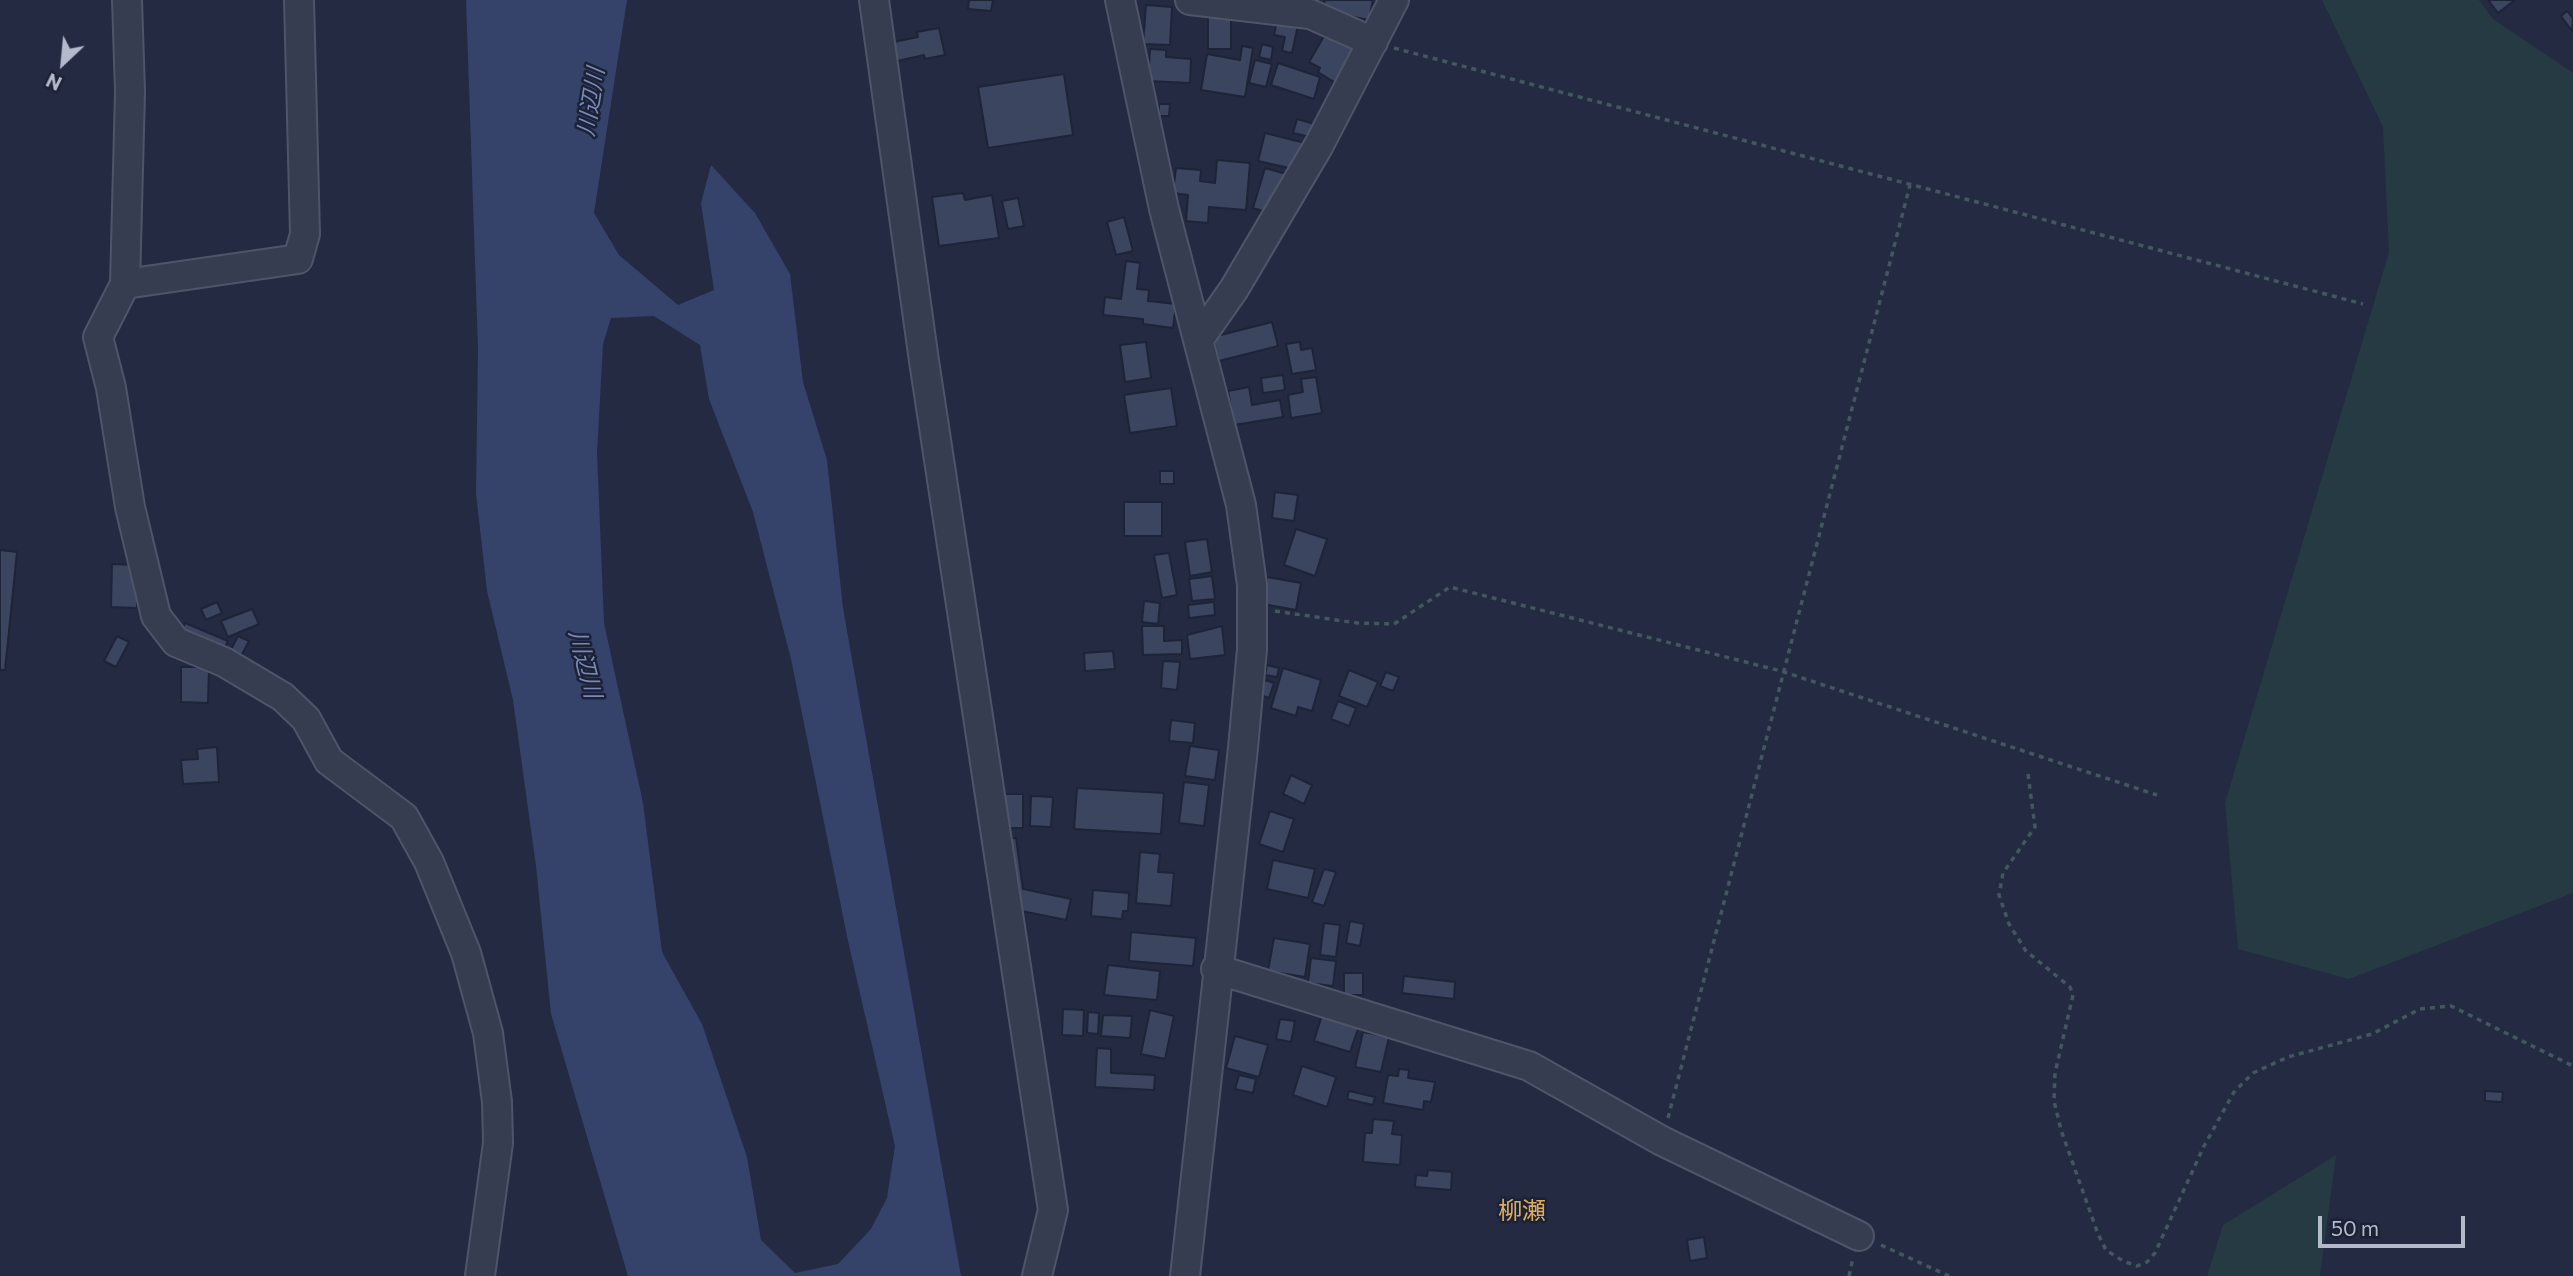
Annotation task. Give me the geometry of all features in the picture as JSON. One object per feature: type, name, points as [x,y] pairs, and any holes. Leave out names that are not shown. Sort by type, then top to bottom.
[{"type":"street","points":[[127,0],[130,92],[125,284],[98,337],[111,388],[130,507],[156,616],[176,642],[225,662],[283,697],[306,719],[329,761],[404,817],[429,862],[466,953],[488,1033],[497,1102],[498,1143],[481,1276]]},
{"type":"street","points":[[125,284],[298,259],[305,234],[299,0]]},
{"type":"street","points":[[874,0],[924,361],[1054,1210],[1037,1276]]},
{"type":"street","points":[[1120,0],[1149,143],[1241,505],[1252,608],[1244,736],[1216,968],[1185,1276]]},
{"type":"street","points":[[1189,0],[1310,14],[1373,43]]},
{"type":"street","points":[[1199,339],[1234,289],[1319,145],[1394,0]]},
{"type":"street","points":[[1216,968],[1528,1066],[1662,1141],[1860,1236]]},
{"type":"path","points":[[1373,43],[2363,304]]},
{"type":"path","points":[[1662,1141],[1781,671],[1910,185]]},
{"type":"path","points":[[1252,608],[1357,623],[1394,624],[1450,587],[1781,671],[2157,795]]},
{"type":"path","points":[[2028,774],[2035,827],[2003,873],[1999,895],[2009,923],[2026,951],[2070,987],[2073,995],[2055,1073],[2054,1101],[2061,1130],[2098,1234],[2106,1250],[2123,1261],[2137,1266],[2147,1262],[2155,1253],[2203,1146],[2234,1092],[2253,1073],[2288,1057],[2372,1034],[2420,1009],[2451,1006],[2573,1066]]},
{"type":"path","points":[[1860,1236],[1949,1276]]},
{"type":"shaded area","points":[[2322,0],[2479,0],[2493,19],[2573,73],[2573,893],[2349,979],[2238,949],[2225,803],[2389,252],[2383,127]]},
{"type":"shaded area","points":[[2336,1155],[2320,1276],[2207,1276],[2223,1225]]},
{"type":"water","name":"川辺川","points":[[466,0],[627,0],[594,213],[619,255],[678,305],[714,290],[701,203],[711,165],[755,213],[790,274],[803,382],[827,460],[843,608],[961,1276],[628,1276],[551,1014],[536,866],[513,700],[487,591],[476,493],[478,349]],"holes":[[[654,316],[700,345],[709,399],[753,512],[791,659],[848,941],[895,1146],[887,1198],[871,1229],[838,1264],[795,1273],[761,1240],[747,1157],[702,1024],[662,952],[643,803],[604,623],[597,453],[603,344],[611,318]]]},
{"type":"building","points":[[969,0],[993,0],[991,11],[968,9]]},
{"type":"building","points":[[1325,0],[1373,0],[1369,20],[1322,11]]},
{"type":"building","points":[[2488,0],[2515,0],[2498,13]]},
{"type":"building","points":[[1146,5],[1172,7],[1170,45],[1143,44]]},
{"type":"building","points":[[2567,11],[2573,18],[2572,31],[2561,16]]},
{"type":"building","points":[[1208,17],[1231,17],[1231,49],[1208,49]]},
{"type":"building","points":[[1277,21],[1298,25],[1292,53],[1282,51],[1285,37],[1274,35]]},
{"type":"building","points":[[939,28],[945,55],[925,59],[924,55],[893,62],[889,43],[918,37],[917,32]]},
{"type":"building","points":[[1327,31],[1359,49],[1339,85],[1318,72],[1320,68],[1309,62]]},
{"type":"building","points":[[1262,44],[1273,47],[1271,60],[1259,57]]},
{"type":"building","points":[[1242,46],[1253,48],[1245,97],[1201,90],[1207,54],[1240,60]]},
{"type":"building","points":[[1150,49],[1166,50],[1166,57],[1191,59],[1190,83],[1148,81]]},
{"type":"building","points":[[1255,60],[1272,64],[1266,87],[1249,83]]},
{"type":"building","points":[[1278,63],[1320,77],[1314,99],[1271,85]]},
{"type":"building","points":[[1064,74],[1073,135],[988,148],[978,87]]},
{"type":"building","points":[[1159,104],[1170,104],[1169,116],[1159,116]]},
{"type":"building","points":[[1297,119],[1318,125],[1314,138],[1293,133]]},
{"type":"building","points":[[1265,133],[1305,143],[1298,170],[1258,161]]},
{"type":"building","points":[[1217,160],[1250,163],[1246,210],[1209,207],[1208,223],[1186,221],[1188,195],[1173,193],[1176,168],[1201,170],[1200,181],[1215,183]]},
{"type":"building","points":[[1265,168],[1290,175],[1285,194],[1275,191],[1269,213],[1253,208]]},
{"type":"building","points":[[963,193],[965,200],[992,195],[999,238],[939,246],[932,197]]},
{"type":"building","points":[[1018,198],[1024,226],[1008,229],[1002,201]]},
{"type":"building","points":[[1124,217],[1133,251],[1116,255],[1107,222]]},
{"type":"building","points":[[1126,261],[1140,263],[1137,289],[1149,290],[1148,301],[1176,304],[1173,328],[1143,324],[1143,319],[1103,315],[1105,297],[1121,299]]},
{"type":"building","points":[[1272,322],[1278,346],[1219,361],[1213,337]]},
{"type":"building","points":[[1146,342],[1151,378],[1125,382],[1120,345]]},
{"type":"building","points":[[1300,342],[1301,350],[1312,348],[1316,370],[1292,374],[1286,344]]},
{"type":"building","points":[[1283,375],[1285,390],[1263,393],[1261,378]]},
{"type":"building","points":[[1316,377],[1322,413],[1291,418],[1288,395],[1303,392],[1301,379]]},
{"type":"building","points":[[1249,387],[1252,405],[1280,400],[1283,417],[1234,425],[1228,391]]},
{"type":"building","points":[[1171,388],[1177,426],[1130,433],[1124,395]]},
{"type":"building","points":[[1160,471],[1174,471],[1174,484],[1160,484]]},
{"type":"building","points":[[1275,492],[1298,495],[1294,521],[1272,518]]},
{"type":"building","points":[[1124,502],[1162,502],[1162,536],[1124,536]]},
{"type":"building","points":[[1296,529],[1327,539],[1315,576],[1284,565]]},
{"type":"building","points":[[1207,539],[1212,572],[1190,576],[1185,542]]},
{"type":"building","points":[[0,550],[17,552],[5,670],[0,670]]},
{"type":"building","points":[[1169,553],[1177,595],[1162,598],[1154,555]]},
{"type":"building","points":[[112,564],[138,565],[137,608],[111,607]]},
{"type":"building","points":[[1212,576],[1215,599],[1192,601],[1189,579]]},
{"type":"building","points":[[1267,577],[1301,583],[1296,610],[1263,604]]},
{"type":"building","points":[[1144,601],[1160,603],[1158,624],[1142,622]]},
{"type":"building","points":[[217,602],[222,613],[206,620],[201,609]]},
{"type":"building","points":[[1214,602],[1215,615],[1189,618],[1188,605]]},
{"type":"building","points":[[252,609],[259,624],[228,637],[221,621]]},
{"type":"building","points":[[185,623],[228,641],[221,656],[179,638]]},
{"type":"building","points":[[1142,626],[1164,626],[1164,641],[1182,640],[1182,654],[1143,655]]},
{"type":"building","points":[[1222,626],[1225,655],[1190,659],[1187,635]]},
{"type":"building","points":[[117,636],[129,642],[116,667],[104,661]]},
{"type":"building","points":[[238,636],[249,641],[238,662],[227,657]]},
{"type":"building","points":[[1113,651],[1115,669],[1085,671],[1084,653]]},
{"type":"building","points":[[1163,661],[1180,662],[1177,690],[1161,688]]},
{"type":"building","points":[[1267,665],[1279,668],[1277,677],[1265,675]]},
{"type":"building","points":[[181,667],[209,667],[208,703],[181,702]]},
{"type":"building","points":[[1283,668],[1321,680],[1312,711],[1298,707],[1296,716],[1271,708]]},
{"type":"building","points":[[1349,670],[1378,682],[1367,707],[1339,696]]},
{"type":"building","points":[[1386,672],[1399,677],[1393,691],[1380,686]]},
{"type":"building","points":[[1265,680],[1274,683],[1269,698],[1260,695]]},
{"type":"building","points":[[1338,701],[1356,708],[1349,726],[1331,719]]},
{"type":"building","points":[[1171,720],[1195,723],[1193,743],[1169,741]]},
{"type":"building","points":[[1190,746],[1219,750],[1215,780],[1185,776]]},
{"type":"building","points":[[217,747],[219,782],[183,784],[181,760],[198,759],[197,749]]},
{"type":"building","points":[[1291,775],[1312,785],[1304,804],[1283,794]]},
{"type":"building","points":[[1184,782],[1209,785],[1204,826],[1179,823]]},
{"type":"building","points":[[1077,788],[1164,793],[1161,834],[1074,829]]},
{"type":"building","points":[[1001,794],[1023,794],[1023,828],[1000,828]]},
{"type":"building","points":[[1031,796],[1053,797],[1051,827],[1030,826]]},
{"type":"building","points":[[1270,811],[1294,819],[1283,852],[1259,844]]},
{"type":"building","points":[[1016,838],[1023,889],[1071,899],[1066,920],[1012,909],[1002,840]]},
{"type":"building","points":[[1140,852],[1160,854],[1158,872],[1174,873],[1171,906],[1136,903]]},
{"type":"building","points":[[1273,860],[1315,869],[1308,898],[1267,889]]},
{"type":"building","points":[[1324,869],[1336,872],[1324,906],[1312,902]]},
{"type":"building","points":[[1093,890],[1129,893],[1128,911],[1123,911],[1122,919],[1091,916]]},
{"type":"building","points":[[1350,921],[1364,924],[1360,946],[1346,943]]},
{"type":"building","points":[[1324,923],[1340,925],[1336,957],[1320,955]]},
{"type":"building","points":[[1131,932],[1196,938],[1193,966],[1129,961]]},
{"type":"building","points":[[1274,938],[1310,944],[1305,977],[1268,971]]},
{"type":"building","points":[[1311,958],[1336,961],[1333,986],[1308,983]]},
{"type":"building","points":[[1108,965],[1160,971],[1157,1000],[1104,995]]},
{"type":"building","points":[[1344,973],[1363,973],[1363,995],[1344,995]]},
{"type":"building","points":[[1404,976],[1455,982],[1454,999],[1402,993]]},
{"type":"building","points":[[1063,1009],[1084,1010],[1083,1036],[1062,1035]]},
{"type":"building","points":[[1150,1010],[1174,1016],[1165,1059],[1141,1054]]},
{"type":"building","points":[[1088,1012],[1099,1013],[1098,1034],[1087,1033]]},
{"type":"building","points":[[1103,1015],[1132,1016],[1130,1038],[1101,1036]]},
{"type":"building","points":[[1322,1015],[1359,1026],[1350,1052],[1314,1041]]},
{"type":"building","points":[[1280,1019],[1295,1021],[1291,1042],[1276,1039]]},
{"type":"building","points":[[1363,1032],[1389,1037],[1381,1072],[1355,1067]]},
{"type":"building","points":[[1235,1036],[1268,1045],[1259,1077],[1226,1068]]},
{"type":"building","points":[[1097,1048],[1111,1049],[1111,1073],[1155,1075],[1154,1090],[1095,1087]]},
{"type":"building","points":[[1302,1066],[1336,1077],[1327,1107],[1293,1095]]},
{"type":"building","points":[[1399,1069],[1409,1070],[1408,1078],[1435,1082],[1431,1102],[1424,1101],[1423,1110],[1383,1103],[1388,1075],[1398,1076]]},
{"type":"building","points":[[1239,1075],[1256,1079],[1253,1093],[1235,1089]]},
{"type":"building","points":[[1349,1091],[1375,1097],[1373,1105],[1347,1099]]},
{"type":"building","points":[[2485,1091],[2503,1092],[2502,1102],[2485,1101]]},
{"type":"building","points":[[1373,1119],[1394,1121],[1392,1134],[1402,1135],[1400,1165],[1363,1162],[1365,1133],[1372,1133]]},
{"type":"building","points":[[1428,1170],[1452,1172],[1451,1190],[1415,1187],[1416,1175],[1427,1176]]},
{"type":"building","points":[[1704,1237],[1707,1258],[1690,1261],[1687,1240]]},
{"type":"district","name":"柳瀬","points":[[1522,1211]]}]
